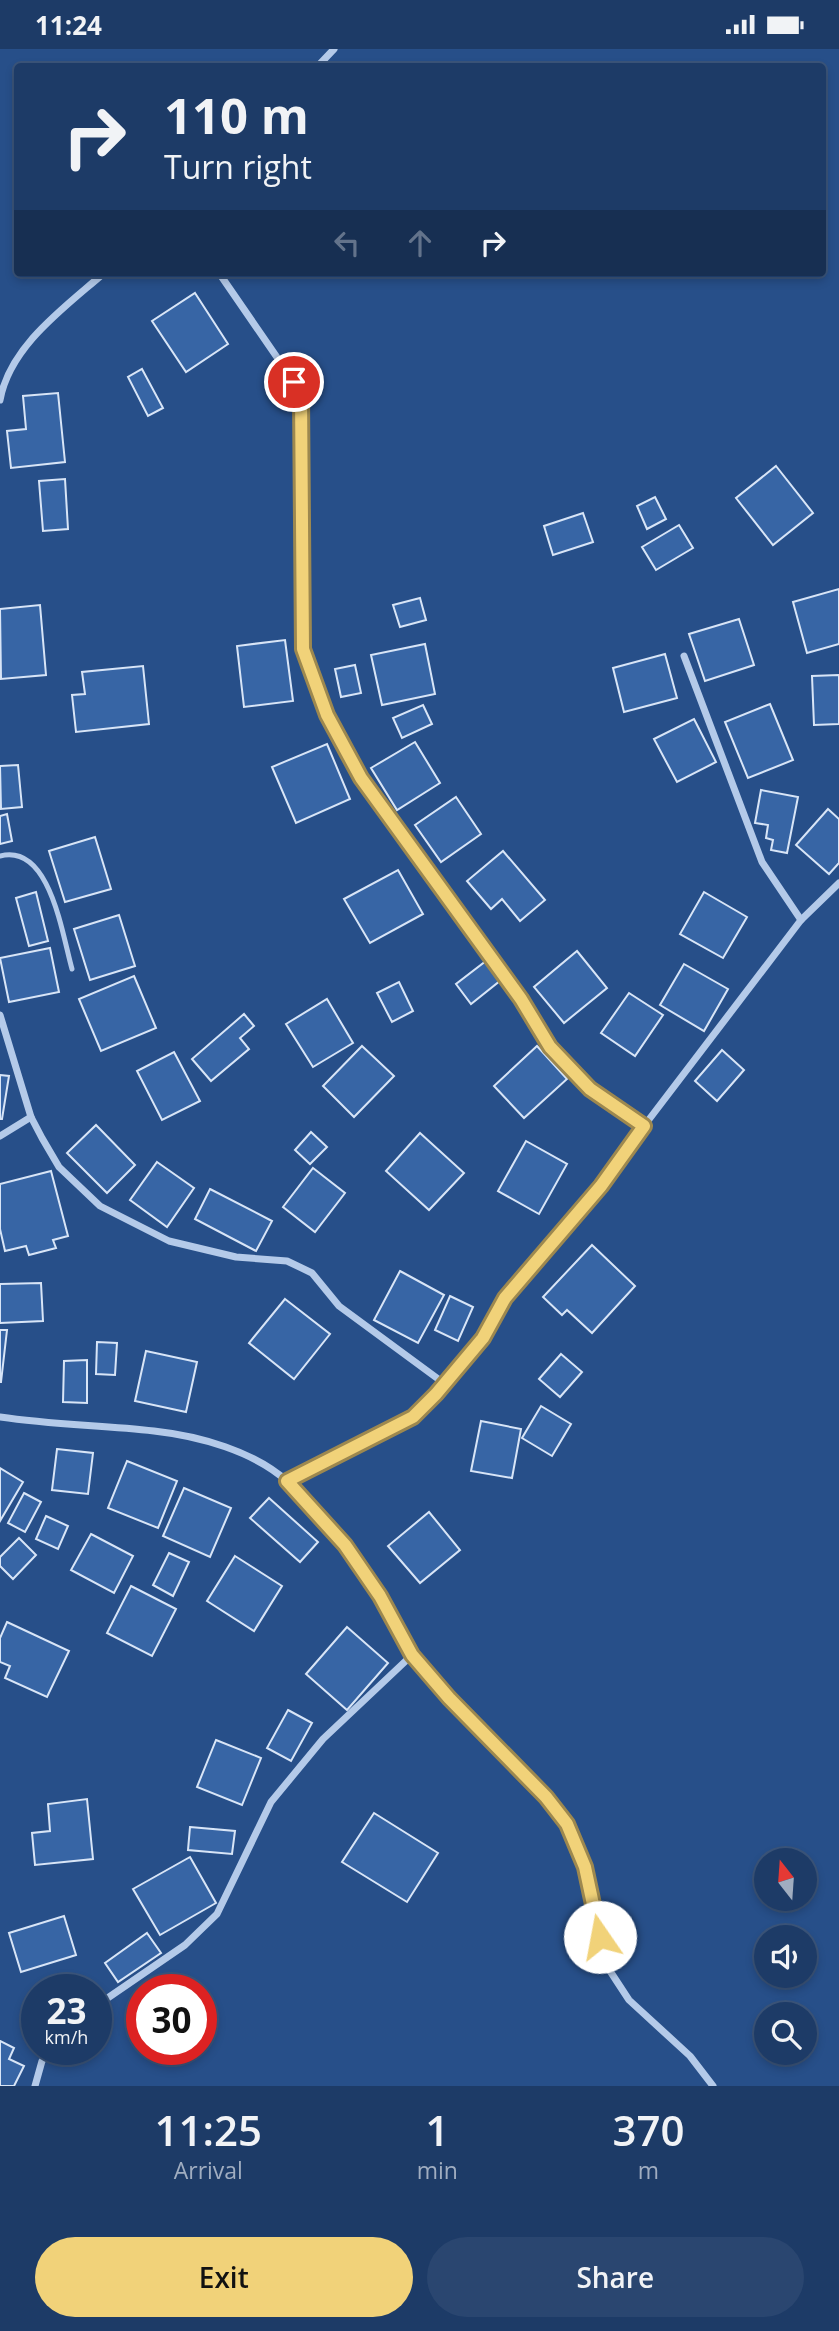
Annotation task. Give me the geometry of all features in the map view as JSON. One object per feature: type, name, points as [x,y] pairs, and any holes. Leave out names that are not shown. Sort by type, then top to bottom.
[{"type":"street","points":[[321,63],[334,49]]},
{"type":"street","points":[[0,400],[4,377],[44,325],[99,277]]},
{"type":"street","points":[[222,277],[301,396],[303,649],[327,715],[361,778],[521,999],[550,1047],[590,1089],[644,1126]]},
{"type":"street","points":[[684,656],[761,862],[802,920]]},
{"type":"street","points":[[287,1481],[413,1417],[445,1384],[483,1338],[505,1298],[601,1186],[802,920],[839,883]]},
{"type":"street","points":[[0,1015],[31,1117],[59,1167],[100,1206],[169,1241],[236,1257],[287,1261],[312,1273],[339,1306],[445,1384]]},
{"type":"street","points":[[0,1136],[31,1117]]},
{"type":"street","points":[[0,1417],[56,1426],[156,1431],[236,1450],[287,1481],[345,1545],[380,1596],[412,1655],[449,1698],[546,1797],[567,1824],[585,1867],[610,1971],[629,2000],[690,2056],[713,2086]]},
{"type":"street","points":[[112,1996],[149,1973],[185,1945],[217,1914],[271,1802],[323,1739],[361,1700],[412,1655]]},
{"type":"street","points":[[35,2086],[41,2065]]},
{"type":"lane","points":[[0,856],[13,852],[24,856],[42,874],[72,969]]},
{"type":"building","points":[[195,293],[228,344],[186,372],[152,321]]},
{"type":"building","points":[[142,369],[163,408],[148,416],[128,377]]},
{"type":"building","points":[[58,393],[65,462],[11,468],[7,431],[26,429],[23,396]]},
{"type":"building","points":[[776,466],[813,513],[773,545],[736,498]]},
{"type":"building","points":[[65,479],[68,529],[43,531],[39,481]]},
{"type":"building","points":[[655,497],[666,519],[647,529],[637,506]]},
{"type":"building","points":[[583,513],[593,542],[553,555],[544,526]]},
{"type":"building","points":[[679,525],[693,548],[656,570],[642,547]]},
{"type":"building","points":[[839,589],[839,644],[807,653],[793,602]]},
{"type":"building","points":[[420,598],[426,620],[400,627],[393,605]]},
{"type":"building","points":[[40,605],[46,675],[1,679],[0,609]]},
{"type":"building","points":[[739,619],[754,665],[705,681],[689,634]]},
{"type":"building","points":[[285,640],[293,701],[244,707],[237,646]]},
{"type":"building","points":[[425,644],[435,694],[382,705],[371,655]]},
{"type":"building","points":[[665,654],[677,698],[624,712],[613,668]]},
{"type":"building","points":[[355,665],[361,693],[341,697],[335,669]]},
{"type":"building","points":[[143,666],[149,724],[76,732],[72,695],[85,694],[82,672]]},
{"type":"building","points":[[839,675],[839,724],[814,725],[812,676]]},
{"type":"building","points":[[770,704],[793,760],[748,778],[725,722]]},
{"type":"building","points":[[423,705],[432,724],[402,738],[393,718]]},
{"type":"building","points":[[694,719],[716,762],[677,782],[654,739]]},
{"type":"building","points":[[415,742],[440,783],[397,810],[371,768]]},
{"type":"building","points":[[327,744],[350,799],[296,823],[272,767]]},
{"type":"building","points":[[18,765],[22,807],[1,809],[0,766]]},
{"type":"building","points":[[761,790],[798,797],[787,853],[771,850],[773,840],[766,838],[768,825],[755,823]]},
{"type":"building","points":[[456,797],[481,834],[441,862],[415,825]]},
{"type":"building","points":[[828,809],[839,819],[839,863],[829,874],[796,845]]},
{"type":"building","points":[[7,814],[12,841],[0,844],[0,816]]},
{"type":"building","points":[[95,837],[111,889],[65,902],[49,851]]},
{"type":"building","points":[[503,851],[545,900],[520,921],[502,899],[491,909],[467,881]]},
{"type":"building","points":[[398,870],[423,914],[370,943],[344,899]]},
{"type":"building","points":[[36,892],[48,941],[29,946],[16,898]]},
{"type":"building","points":[[704,892],[747,917],[723,958],[680,934]]},
{"type":"building","points":[[119,915],[135,966],[90,980],[74,929]]},
{"type":"building","points":[[50,948],[59,992],[9,1002],[0,958]]},
{"type":"building","points":[[577,951],[607,988],[564,1023],[534,987]]},
{"type":"building","points":[[486,961],[501,980],[471,1004],[456,984]]},
{"type":"building","points":[[684,964],[728,989],[704,1031],[660,1005]]},
{"type":"building","points":[[134,976],[156,1028],[101,1051],[79,999]]},
{"type":"building","points":[[399,982],[413,1011],[392,1022],[377,993]]},
{"type":"building","points":[[629,993],[663,1015],[635,1056],[601,1033]]},
{"type":"building","points":[[327,999],[353,1043],[313,1067],[286,1024]]},
{"type":"building","points":[[244,1014],[254,1026],[240,1038],[249,1049],[211,1081],[192,1059]]},
{"type":"building","points":[[362,1046],[394,1076],[354,1117],[323,1086]]},
{"type":"building","points":[[537,1046],[567,1079],[524,1118],[494,1086]]},
{"type":"building","points":[[722,1050],[744,1070],[717,1101],[695,1081]]},
{"type":"building","points":[[174,1052],[200,1101],[162,1120],[137,1071]]},
{"type":"building","points":[[0,1075],[9,1076],[2,1119],[0,1119]]},
{"type":"building","points":[[96,1125],[135,1165],[107,1193],[67,1153]]},
{"type":"building","points":[[311,1132],[327,1147],[310,1164],[295,1150]]},
{"type":"building","points":[[420,1133],[464,1173],[429,1210],[386,1171]]},
{"type":"building","points":[[526,1141],[567,1164],[539,1214],[498,1191]]},
{"type":"building","points":[[157,1162],[194,1188],[167,1227],[130,1200]]},
{"type":"building","points":[[313,1168],[345,1193],[315,1232],[283,1207]]},
{"type":"building","points":[[51,1171],[68,1236],[53,1240],[56,1248],[29,1255],[26,1246],[5,1251],[0,1229],[0,1184]]},
{"type":"building","points":[[210,1189],[272,1221],[256,1251],[195,1219]]},
{"type":"building","points":[[592,1245],[635,1286],[592,1333],[567,1310],[562,1315],[543,1297]]},
{"type":"building","points":[[400,1271],[444,1295],[418,1343],[374,1320]]},
{"type":"building","points":[[41,1283],[43,1321],[0,1323],[0,1284]]},
{"type":"building","points":[[450,1296],[473,1307],[458,1341],[435,1330]]},
{"type":"building","points":[[285,1299],[330,1334],[294,1379],[249,1343]]},
{"type":"building","points":[[0,1330],[7,1330],[1,1382],[0,1382]]},
{"type":"building","points":[[97,1342],[117,1343],[115,1375],[96,1374]]},
{"type":"building","points":[[146,1351],[197,1362],[186,1412],[135,1401]]},
{"type":"building","points":[[561,1354],[582,1372],[560,1397],[539,1379]]},
{"type":"building","points":[[87,1360],[87,1403],[63,1402],[64,1361]]},
{"type":"building","points":[[541,1406],[571,1424],[552,1456],[522,1438]]},
{"type":"building","points":[[481,1421],[521,1429],[512,1478],[471,1471]]},
{"type":"building","points":[[57,1449],[93,1453],[88,1494],[52,1490]]},
{"type":"building","points":[[127,1461],[177,1481],[158,1528],[108,1508]]},
{"type":"building","points":[[0,1468],[23,1482],[0,1521]]},
{"type":"building","points":[[184,1488],[231,1508],[210,1557],[163,1536]]},
{"type":"building","points":[[24,1493],[41,1502],[25,1532],[8,1523]]},
{"type":"building","points":[[269,1498],[318,1542],[300,1562],[250,1518]]},
{"type":"building","points":[[429,1512],[460,1550],[420,1583],[388,1546]]},
{"type":"building","points":[[46,1516],[68,1526],[58,1549],[36,1539]]},
{"type":"building","points":[[91,1534],[133,1556],[114,1593],[71,1570]]},
{"type":"building","points":[[19,1538],[36,1555],[13,1579],[0,1566],[0,1557]]},
{"type":"building","points":[[169,1553],[189,1562],[173,1596],[153,1585]]},
{"type":"building","points":[[235,1556],[282,1586],[254,1631],[207,1601]]},
{"type":"building","points":[[131,1586],[176,1609],[152,1656],[107,1633]]},
{"type":"building","points":[[7,1622],[69,1651],[47,1697],[5,1678],[10,1666],[0,1662],[0,1638]]},
{"type":"building","points":[[347,1627],[388,1663],[347,1710],[306,1674]]},
{"type":"building","points":[[288,1710],[312,1723],[291,1761],[267,1748]]},
{"type":"building","points":[[216,1740],[261,1758],[242,1805],[197,1787]]},
{"type":"building","points":[[87,1799],[93,1859],[35,1865],[32,1833],[50,1831],[48,1804]]},
{"type":"building","points":[[374,1813],[438,1853],[407,1902],[342,1862]]},
{"type":"building","points":[[190,1827],[235,1831],[232,1854],[188,1850]]},
{"type":"building","points":[[190,1857],[216,1903],[160,1935],[133,1889]]},
{"type":"building","points":[[64,1916],[76,1955],[21,1972],[9,1933]]},
{"type":"building","points":[[147,1933],[161,1953],[126,1974],[118,1982],[105,1963]]},
{"type":"building","points":[[0,2041],[14,2048],[9,2059],[24,2066],[14,2086],[0,2086]]},
{"type":"route","points":[[294,382],[301,396],[303,649],[327,715],[361,778],[521,999],[550,1047],[590,1089],[644,1126],[601,1186],[505,1298],[483,1338],[413,1417],[287,1481],[345,1545],[380,1596],[412,1655],[449,1698],[546,1797],[567,1824],[585,1867],[600,1937]]}]
